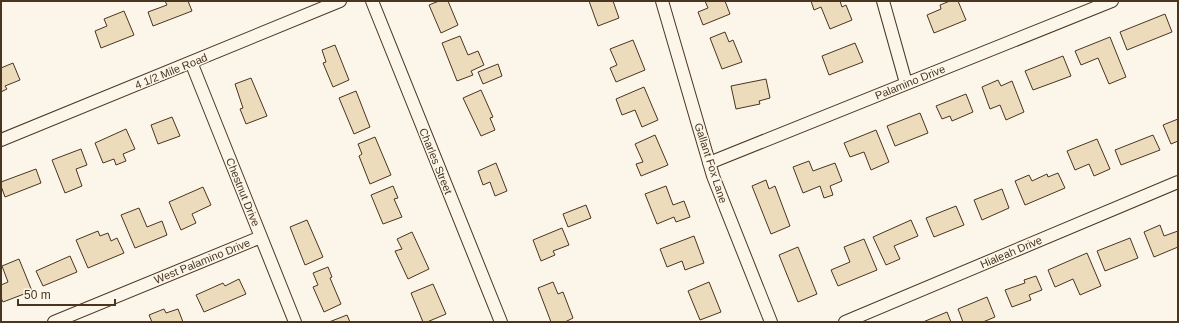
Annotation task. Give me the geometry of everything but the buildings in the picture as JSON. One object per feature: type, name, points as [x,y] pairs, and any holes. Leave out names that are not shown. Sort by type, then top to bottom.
[{"type":"street","name":"4 1/2 Mile Road","points":[[1,140],[340,1]]},
{"type":"street","name":"Charles Street","points":[[372,1],[501,322]]},
{"type":"street","name":"Gallant Fox Lane","points":[[662,1],[713,176],[771,322]]},
{"type":"street","points":[[883,1],[906,83]]},
{"type":"street","name":"Palamino Drive","points":[[709,163],[1112,1]]},
{"type":"street","name":"Chestnut Drive","points":[[190,62],[295,322]]},
{"type":"street","name":"Hialeah Drive","points":[[845,322],[1178,182]]},
{"type":"street","name":"West Palamino Drive","points":[[54,322],[261,237]]}]
